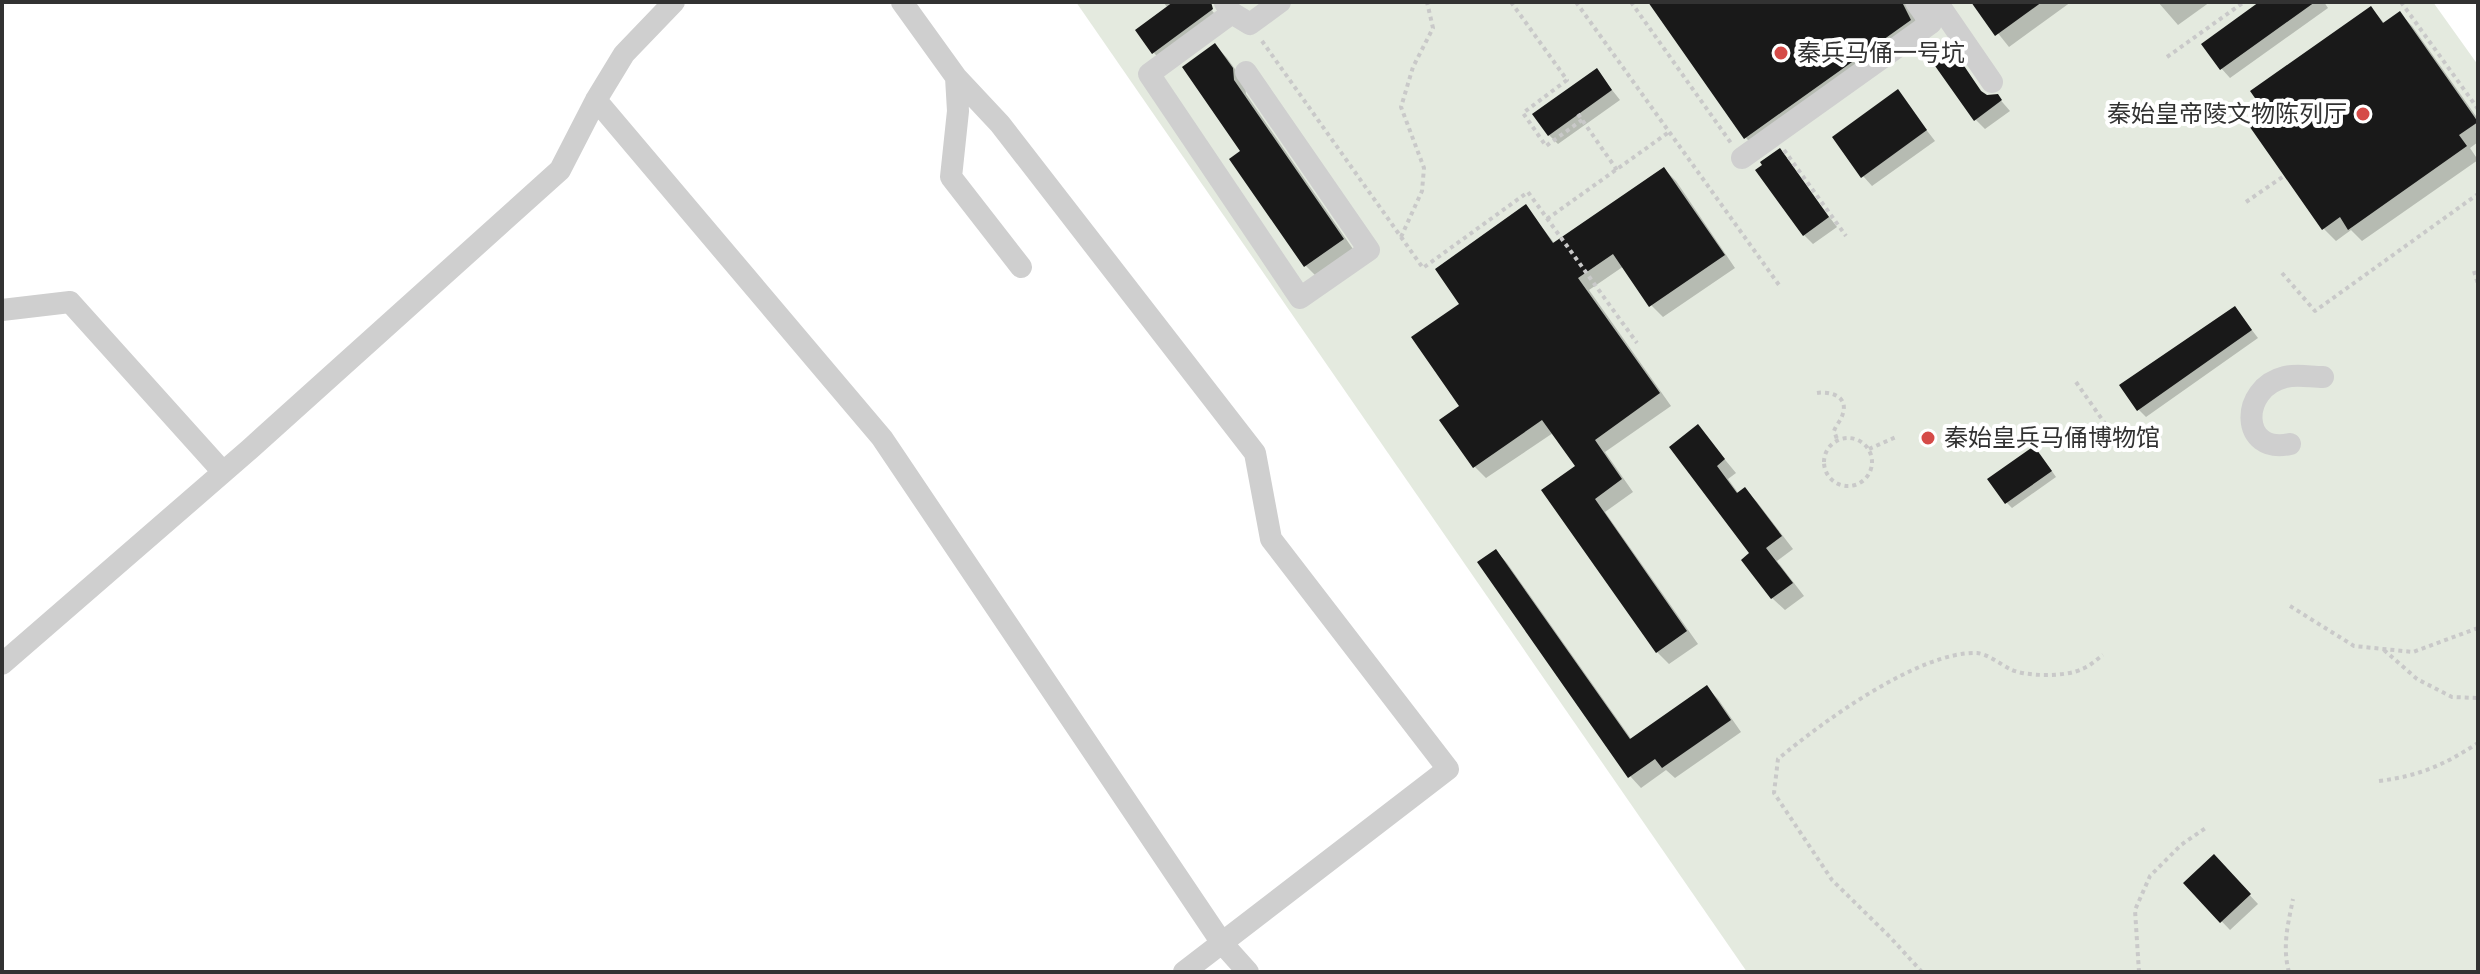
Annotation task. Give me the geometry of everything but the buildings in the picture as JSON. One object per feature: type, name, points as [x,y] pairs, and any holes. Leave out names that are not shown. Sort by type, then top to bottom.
[{"type":"street","points":[[2,664],[223,472],[560,170],[624,54],[674,2]]},
{"type":"street","points":[[902,2],[956,77],[1000,124],[1255,453],[1271,539],[1448,769],[1184,972]]},
{"type":"street","points":[[1246,72],[1369,250],[1300,298],[1149,74],[1235,13],[1280,2]]},
{"type":"street","points":[[1742,158],[1931,23],[1916,2]]},
{"type":"street","points":[[1937,2],[1992,82]]},
{"type":"street","points":[[956,77],[958,111],[951,177],[1021,267]]},
{"type":"street","points":[[596,100],[882,438],[1222,943],[1248,972]]},
{"type":"street","points":[[2,310],[70,302],[223,472]]},
{"type":"street","points":[[2290,444],[2266,444],[2255,433],[2251,412],[2255,396],[2269,384],[2286,377],[2323,377]]},
{"type":"path","points":[[1401,237],[1422,191],[1424,168],[1401,107],[1413,67],[1433,28],[1427,2]]},
{"type":"path","points":[[1511,2],[1567,80],[1523,113],[1546,146],[1582,120]]},
{"type":"path","points":[[1576,2],[1779,285]]},
{"type":"path","points":[[1631,2],[1742,158]]},
{"type":"path","points":[[2167,57],[2244,2]]},
{"type":"path","points":[[2401,2],[2478,109]]},
{"type":"path","points":[[1235,13],[1423,268],[1528,192],[1637,343]]},
{"type":"path","points":[[1578,114],[1617,170]]},
{"type":"path","points":[[1547,219],[1669,132]]},
{"type":"path","points":[[1773,135],[1846,236]]},
{"type":"path","points":[[2246,202],[2284,176]]},
{"type":"path","points":[[2282,273],[2315,311],[2478,194]]},
{"type":"path","points":[[2474,271],[2478,284]]},
{"type":"path","points":[[2076,382],[2106,425]]},
{"type":"path","points":[[1817,393],[1836,394],[1843,403],[1844,412],[1834,431],[1837,440]]},
{"type":"path","points":[[1853,437],[1869,449],[1873,461],[1868,477],[1854,486],[1839,484],[1827,474],[1824,459],[1831,444],[1837,440],[1853,437]]},
{"type":"path","points":[[1869,449],[1896,437]]},
{"type":"path","points":[[2290,606],[2354,646],[2413,652],[2478,628]]},
{"type":"path","points":[[2382,649],[2417,679],[2452,697],[2478,698]]},
{"type":"path","points":[[1922,972],[1832,880],[1790,818],[1774,793],[1778,759],[1813,729],[1893,679],[1950,657],[1980,653],[2014,671],[2052,675],[2081,670],[2103,655]]},
{"type":"path","points":[[2379,781],[2411,777],[2447,763],[2478,743]]},
{"type":"path","points":[[2139,972],[2135,910],[2150,876],[2181,845],[2207,827]]},
{"type":"path","points":[[2289,972],[2285,957],[2293,899]]},
{"type":"shaded area","name":"秦始皇兵马俑博物馆","points":[[1076,2],[2433,2],[2478,65],[2478,972],[1747,972]]},
{"type":"place","name":"秦兵马俑一号坑","points":[[1781,53]]},
{"type":"place","name":"秦始皇帝陵文物陈列厅","points":[[2363,114]]},
{"type":"place","name":"秦始皇兵马俑博物馆","points":[[1928,438]]}]
